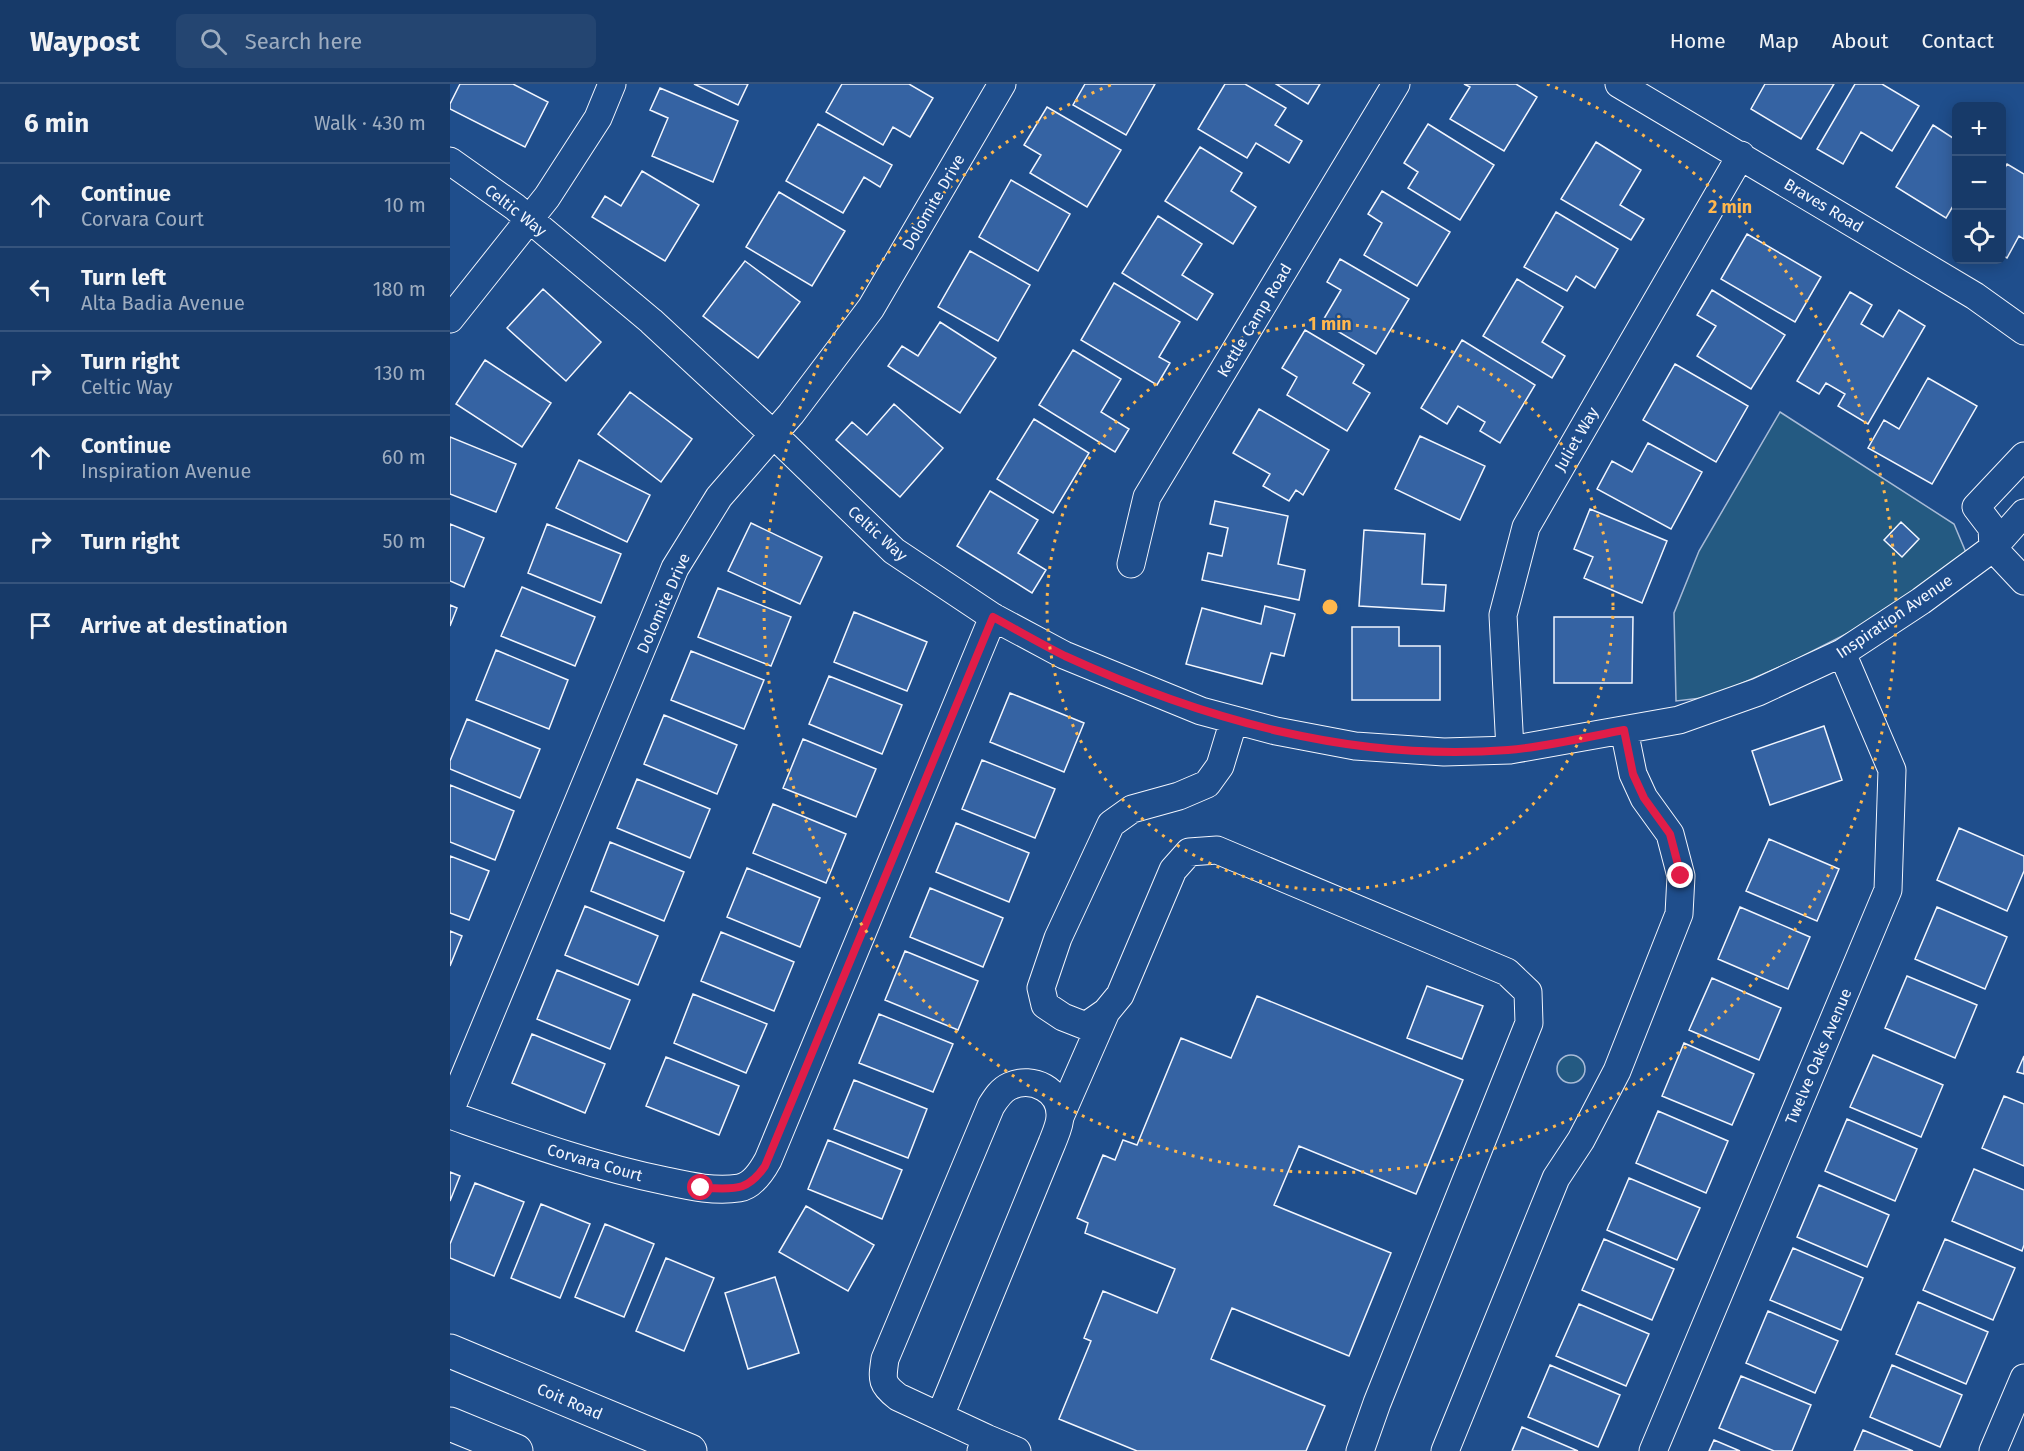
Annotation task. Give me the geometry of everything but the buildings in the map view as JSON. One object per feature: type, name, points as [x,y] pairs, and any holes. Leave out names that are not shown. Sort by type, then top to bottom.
[{"type":"main road","name":"Coit Road","points":[[450,1352],[690,1451]]},
{"type":"main road","points":[[450,1424],[516,1451]]},
{"type":"street","points":[[450,319],[548,196],[598,118],[612,84]]},
{"type":"street","name":"Dolomite Drive","points":[[450,1113],[675,568],[719,497],[791,414],[871,308],[1002,84]]},
{"type":"street","name":"Kettle Camp Road","points":[[1131,564],[1147,497],[1396,84]]},
{"type":"street","name":"Braves Road","points":[[1620,84],[1975,296],[2024,331]]},
{"type":"street","name":"Juliet Way","points":[[1510,750],[1503,615],[1526,527],[1741,155]]},
{"type":"street","name":"Celtic Way","points":[[450,161],[530,219],[651,321],[894,551],[993,617],[1064,655],[1201,711],[1276,731],[1355,746],[1430,751]]},
{"type":"street","points":[[2024,456],[1976,507],[1992,528],[1993,548],[2024,581]]},
{"type":"street","name":"Inspiration Avenue","points":[[1430,751],[1510,750],[1624,730],[1679,720],[1758,692],[1842,653],[1921,601],[1993,548],[2024,513]]},
{"type":"street","name":"Corvara Court","points":[[450,1113],[545,1149],[637,1175],[701,1188],[740,1188],[759,1174],[768,1160],[993,617]]},
{"type":"street","name":"Twelve Oaks Avenue","points":[[1653,1451],[1888,890],[1892,770],[1842,653]]},
{"type":"street","points":[[1234,720],[1221,766],[1207,784],[1179,796],[1132,809],[1111,824],[1058,938],[1041,988],[1045,1005],[1063,1017],[1086,1026],[1106,1012],[1120,995],[1173,870],[1189,852],[1217,850],[1507,972],[1528,992],[1529,1023],[1377,1403],[1360,1451]]},
{"type":"street","points":[[1445,1451],[1556,1178],[1581,1140],[1617,1071],[1679,914],[1681,876],[1670,834],[1644,798],[1633,774],[1624,730]]},
{"type":"street","points":[[940,1416],[1052,1143],[1060,1117],[1106,1012]]},
{"type":"street","points":[[1017,1451],[984,1445],[940,1416],[898,1397],[887,1389],[882,1380],[885,1359],[998,1094],[1010,1086],[1025,1083],[1039,1085],[1051,1091],[1058,1100],[1060,1117]]},
{"type":"street","points":[[1993,1451],[2024,1378]]},
{"type":"shaded area","points":[[1780,412],[1954,524],[1967,555],[1856,629],[1791,662],[1710,697],[1676,701],[1674,613],[1699,551]]},
{"type":"shaded area","points":[[1571,1055],[1581,1059],[1585,1069],[1581,1079],[1571,1083],[1561,1079],[1557,1069],[1561,1059]]},
{"type":"route","points":[[701,1188],[740,1188],[757,1176],[765,1166],[993,617],[1064,655],[1201,711],[1276,731],[1355,746],[1443,752],[1510,750],[1624,730],[1633,774],[1644,798],[1670,834],[1681,876]]}]
